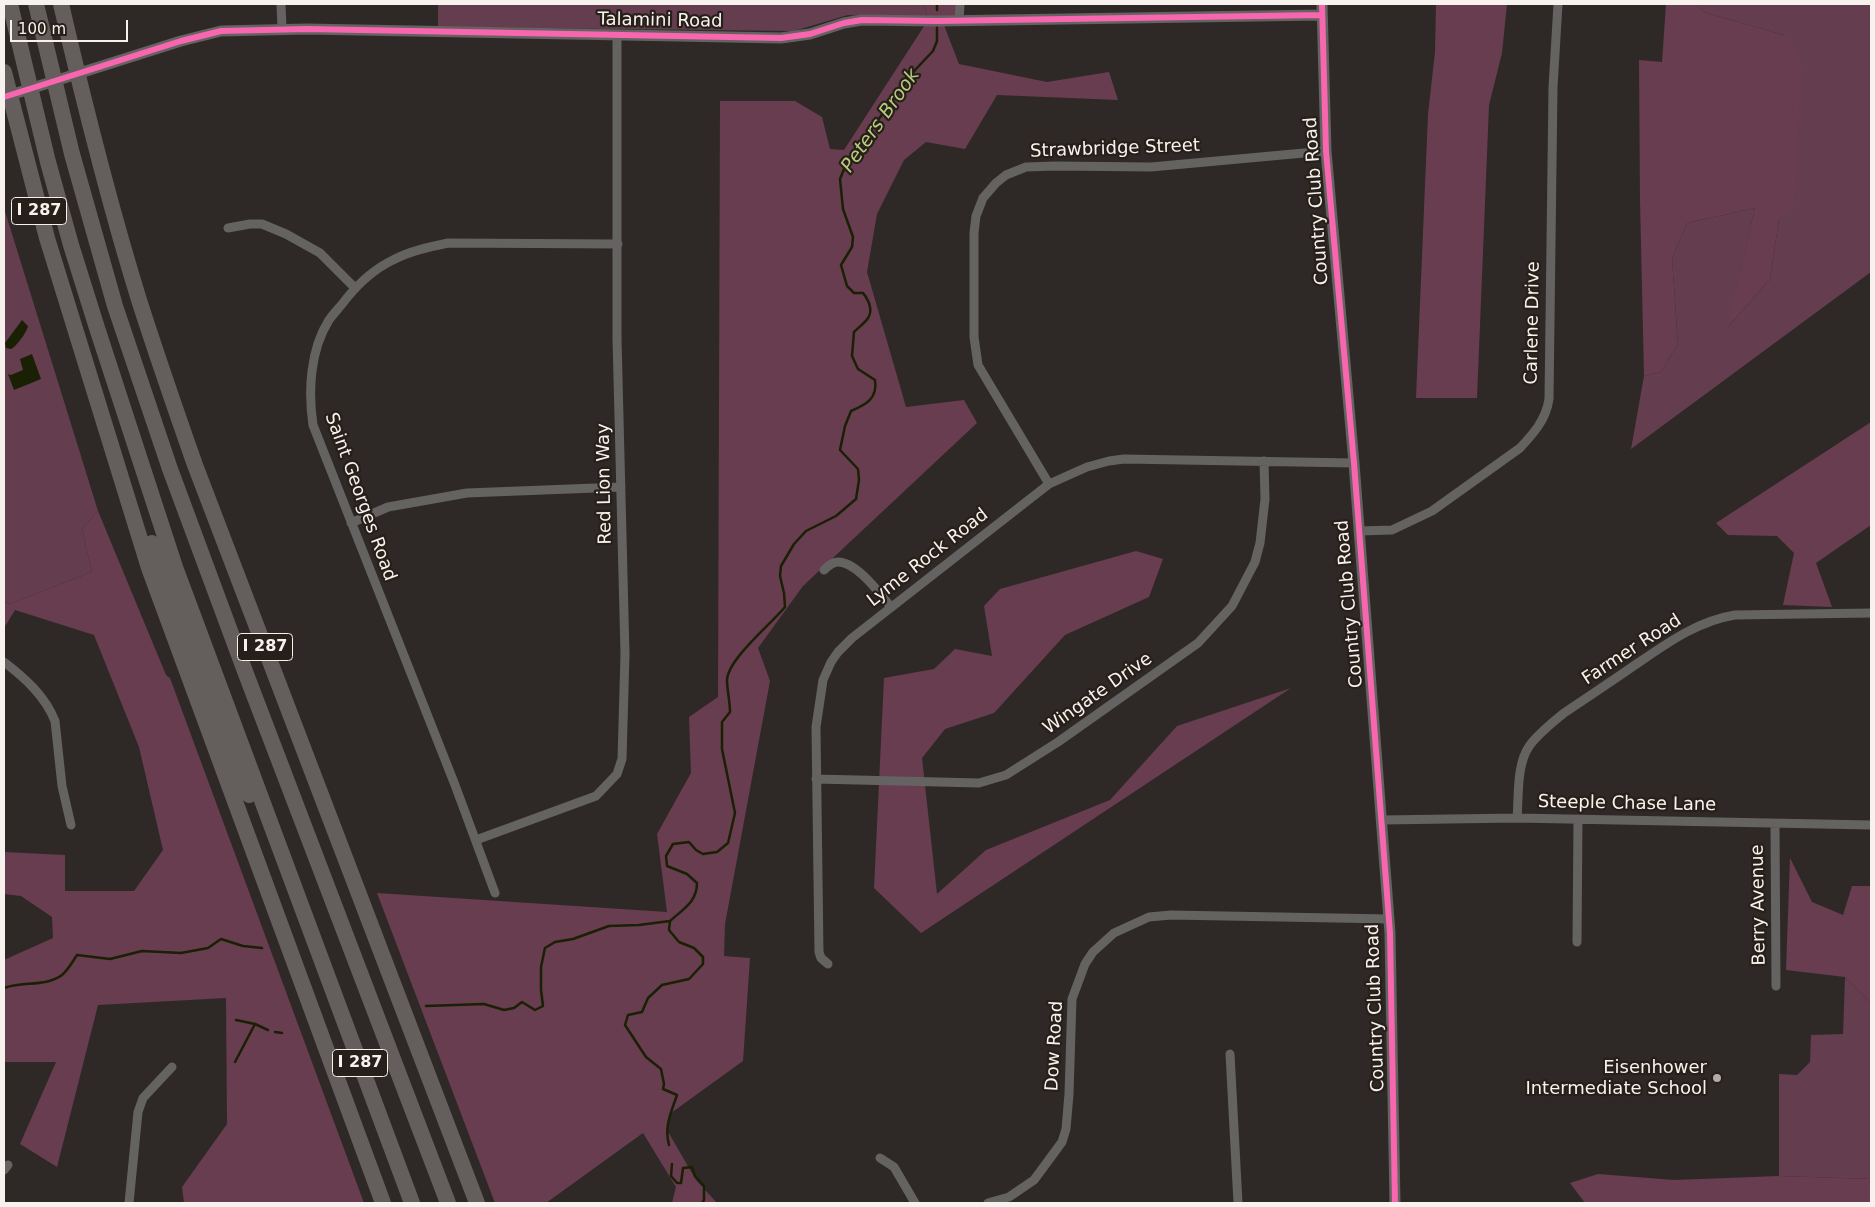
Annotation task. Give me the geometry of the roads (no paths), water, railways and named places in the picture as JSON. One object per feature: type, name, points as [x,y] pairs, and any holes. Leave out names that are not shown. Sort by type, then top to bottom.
[{"type":"highway","name":"I 287","points":[[10,4],[48,162],[100,338],[176,567],[412,1203]]},
{"type":"highway","name":"I 287","points":[[36,4],[72,154],[110,287],[170,469],[246,674],[448,1203]]},
{"type":"highway","name":"I 287","points":[[60,4],[100,165],[139,300],[166,382],[195,465],[477,1203]]},
{"type":"highway","name":"I 287","points":[[4,72],[47,238],[149,568],[383,1203]]},
{"type":"highway","points":[[118,465],[130,486],[269,847],[317,947]]},
{"type":"street","points":[[281,4],[282,29]]},
{"type":"street","points":[[959,20],[960,4]]},
{"type":"street","name":"Carlene Drive","points":[[1359,531],[1392,530],[1432,511],[1520,448],[1532,436],[1547,411],[1549,400],[1553,87],[1558,4]]},
{"type":"street","name":"Talamini Road","points":[[4,97],[181,41],[221,31],[282,29],[781,38],[810,34],[844,23],[862,20],[959,20],[1322,9]]},
{"type":"street","name":"Country Club Road","points":[[1322,9],[1326,151],[1354,464],[1389,919],[1396,1203]]},
{"type":"street","name":"Red Lion Way","points":[[476,840],[596,796],[617,774],[622,759],[625,664],[617,339],[618,34]]},
{"type":"street","name":"Strawbridge Street","points":[[1049,484],[978,365],[974,337],[974,234],[979,204],[989,191],[1006,175],[1026,167],[1151,167],[1326,151]]},
{"type":"street","points":[[228,228],[262,224],[286,234],[320,253],[355,288]]},
{"type":"street","name":"Saint Georges Road","points":[[495,893],[476,840],[313,425],[310,390],[314,358],[322,335],[330,320],[355,288],[368,276],[392,260],[425,248],[448,243],[618,244]]},
{"type":"street","name":"Lyme Rock Road","points":[[828,964],[821,958],[819,952],[816,727],[821,690],[827,671],[838,652],[852,638],[1049,484],[1087,467],[1124,459],[1354,464]]},
{"type":"street","name":"Wingate Drive","points":[[816,779],[979,783],[1006,775],[1058,742],[1198,642],[1232,606],[1255,562],[1260,543],[1264,507],[1264,462]]},
{"type":"street","points":[[351,523],[388,507],[467,493],[621,487]]},
{"type":"street","points":[[824,570],[837,561],[849,564],[865,577],[892,607]]},
{"type":"street","name":"Farmer Road","points":[[1517,818],[1522,760],[1530,744],[1564,713],[1674,638],[1722,617],[1871,613]]},
{"type":"street","points":[[4,662],[21,674],[40,695],[51,711],[55,721],[62,786],[71,825]]},
{"type":"street","name":"Steeple Chase Lane","points":[[1382,820],[1517,818],[1871,825]]},
{"type":"street","points":[[1578,819],[1578,942]]},
{"type":"street","name":"Berry Avenue","points":[[1775,824],[1776,986]]},
{"type":"street","name":"Dow Road","points":[[988,1203],[1009,1197],[1034,1180],[1062,1142],[1066,1129],[1072,999],[1085,964],[1093,952],[1114,933],[1149,917],[1171,914],[1389,919]]},
{"type":"street","points":[[1230,1054],[1238,1203]]},
{"type":"street","points":[[129,1203],[138,1112],[143,1098],[172,1067]]},
{"type":"street","points":[[880,1158],[894,1167],[915,1203]]},
{"type":"waterway","name":"Peters Brook","points":[[937,4],[937,10]]},
{"type":"waterway","name":"Peters Brook","points":[[669,1145],[667,1132],[677,1095],[663,1089],[661,1069],[646,1057],[625,1025],[628,1015],[642,1012],[648,998],[662,985],[689,979],[703,964],[703,957],[694,948],[679,942],[669,930],[670,921],[684,909],[695,895],[697,883],[687,874],[667,866],[666,856],[673,844],[689,842],[696,850],[703,854],[717,852],[728,843],[735,813],[722,749],[722,722],[730,712],[727,680],[729,672],[742,652],[785,607],[780,576],[781,566],[794,544],[806,531],[836,516],[856,499],[859,480],[858,469],[840,450],[845,426],[851,411],[872,397],[875,380],[858,369],[852,356],[854,332],[867,319],[870,308],[863,293],[854,293],[847,286],[841,265],[852,247],[853,237],[843,209],[840,179],[847,162],[915,70],[933,51],[937,41],[937,27]]},
{"type":"waterway","points":[[426,1006],[484,1004],[504,1010],[514,1008],[522,1002],[535,1010],[543,1006],[541,967],[545,948],[555,942],[573,939],[609,926],[670,921]]},
{"type":"waterway","points":[[4,988],[56,979],[66,971],[77,955],[110,959],[142,951],[181,953],[208,948],[221,939],[243,946],[262,948]]},
{"type":"waterway","points":[[236,1020],[255,1024],[268,1030]]},
{"type":"waterway","points":[[235,1062],[255,1024]]},
{"type":"waterway","points":[[275,1032],[282,1033]]},
{"type":"waterway","name":"Peters Brook","points":[[672,1164],[671,1176],[677,1183],[681,1183],[683,1168],[692,1167],[695,1176],[704,1186],[704,1200],[702,1203]]},
{"type":"place","name":"Eisenhower Intermediate School","points":[[1717,1078]]}]
